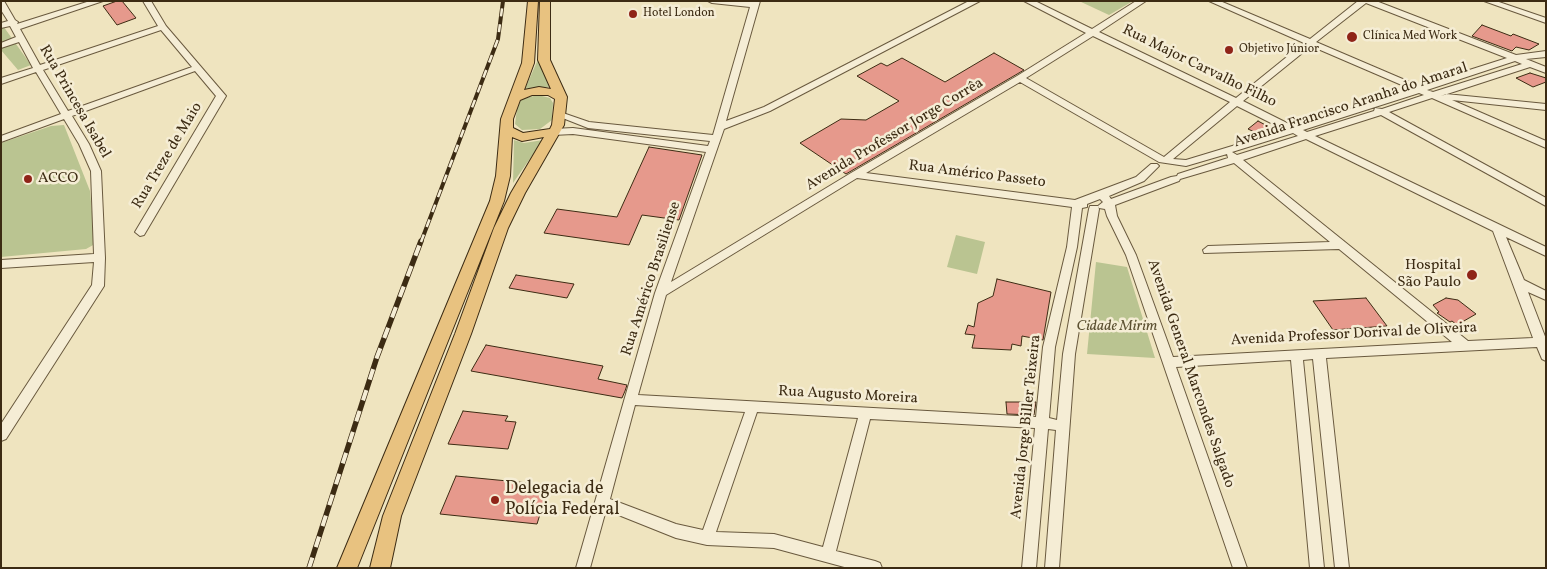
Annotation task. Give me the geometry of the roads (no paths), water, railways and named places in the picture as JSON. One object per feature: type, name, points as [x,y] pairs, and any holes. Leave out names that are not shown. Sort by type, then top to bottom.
[{"type":"main road","points":[[347,568],[497,201],[503,176],[507,119],[528,63],[532,1]]},
{"type":"main road","points":[[380,568],[392,516],[463,334],[501,228],[553,132],[560,115],[561,97],[544,60],[545,1]]},
{"type":"main road","points":[[516,97],[539,91],[550,92],[561,97]]},
{"type":"main road","points":[[506,130],[522,137],[553,132]]},
{"type":"street","points":[[1,26],[15,25],[99,1]]},
{"type":"street","name":"Rua Treze de Maio","points":[[140,232],[221,96],[163,27],[147,1]]},
{"type":"street","points":[[712,1],[755,3]]},
{"type":"street","points":[[553,132],[572,131],[716,138],[767,109],[976,1]]},
{"type":"street","name":"Rua Major Carvalho Filho","points":[[1028,1],[1546,252]]},
{"type":"street","name":"Avenida Professor Jorge Corrêa","points":[[661,293],[856,174],[1020,78],[1142,1]]},
{"type":"street","points":[[1212,1],[1434,95],[1546,145]]},
{"type":"street","points":[[1020,78],[1164,162],[1182,168],[1178,177],[1160,175],[1164,162],[1363,1]]},
{"type":"street","points":[[1368,1],[1543,69],[1546,60]]},
{"type":"street","points":[[1488,1],[1546,22]]},
{"type":"street","name":"Rua Princesa Isabel","points":[[1,2],[38,69],[68,115],[96,171],[100,258],[98,286],[1,435]]},
{"type":"street","name":"Rua Américo Brasiliense","points":[[583,568],[661,293],[716,138],[755,3]]},
{"type":"street","points":[[1,69],[5,80],[163,27]]},
{"type":"street","points":[[1,46],[21,38]]},
{"type":"street","name":"Avenida Francisco Aranha do Amaral","points":[[1094,209],[1106,199],[1164,162],[1186,163],[1421,90],[1516,58],[1546,54]]},
{"type":"street","name":"Avenida Francisco Aranha do Amaral","points":[[1078,203],[1106,199],[1178,177],[1530,64]]},
{"type":"street","points":[[1,139],[196,68]]},
{"type":"street","points":[[1434,95],[1546,107]]},
{"type":"street","points":[[1370,106],[1546,203]]},
{"type":"street","points":[[723,112],[746,114],[767,109]]},
{"type":"street","points":[[560,115],[588,124],[640,135]]},
{"type":"street","points":[[1342,115],[1352,122]]},
{"type":"street","points":[[1226,151],[1464,345]]},
{"type":"street","name":"Rua Américo Passeto","points":[[856,174],[1078,203],[1094,209]]},
{"type":"street","name":"Avenida General Marcondes Salgado","points":[[1106,199],[1131,255],[1240,568]]},
{"type":"street","name":"Avenida Jorge Biller Teixeira","points":[[1029,568],[1049,347],[1072,247],[1078,203]]},
{"type":"street","points":[[1052,568],[1069,354],[1094,209]]},
{"type":"street","points":[[1496,228],[1546,356]]},
{"type":"street","points":[[1208,250],[1341,245]]},
{"type":"street","points":[[3,267],[100,258]]},
{"type":"street","points":[[1519,283],[1546,296]]},
{"type":"street","name":"Avenida Professor Dorival de Oliveira","points":[[1169,362],[1540,342]]},
{"type":"street","points":[[1049,347],[1069,354]]},
{"type":"street","points":[[1319,354],[1342,568]]},
{"type":"street","points":[[1297,355],[1317,568]]},
{"type":"street","name":"Rua Augusto Moreira","points":[[631,400],[1043,423],[1064,426]]},
{"type":"street","points":[[707,538],[753,407]]},
{"type":"street","points":[[828,555],[865,414]]},
{"type":"street","points":[[602,502],[676,531],[707,538],[774,541],[875,568]]},
{"type":"railway","points":[[421,242],[498,39],[503,1]]},
{"type":"railway","points":[[309,568],[377,357],[421,241]]},
{"type":"place","name":"Hotel London","points":[[633,14]]},
{"type":"place","name":"Clínica Med Work","points":[[1352,37]]},
{"type":"place","name":"Objetivo Júnior","points":[[1229,50]]},
{"type":"place","name":"ACCO","points":[[28,179]]},
{"type":"place","name":"Hospital São Paulo","points":[[1472,275]]},
{"type":"place","name":"Delegacia de Polícia Federal","points":[[495,500]]},
{"type":"park label","name":"Cidade Mirim","points":[[1117,327]]}]
